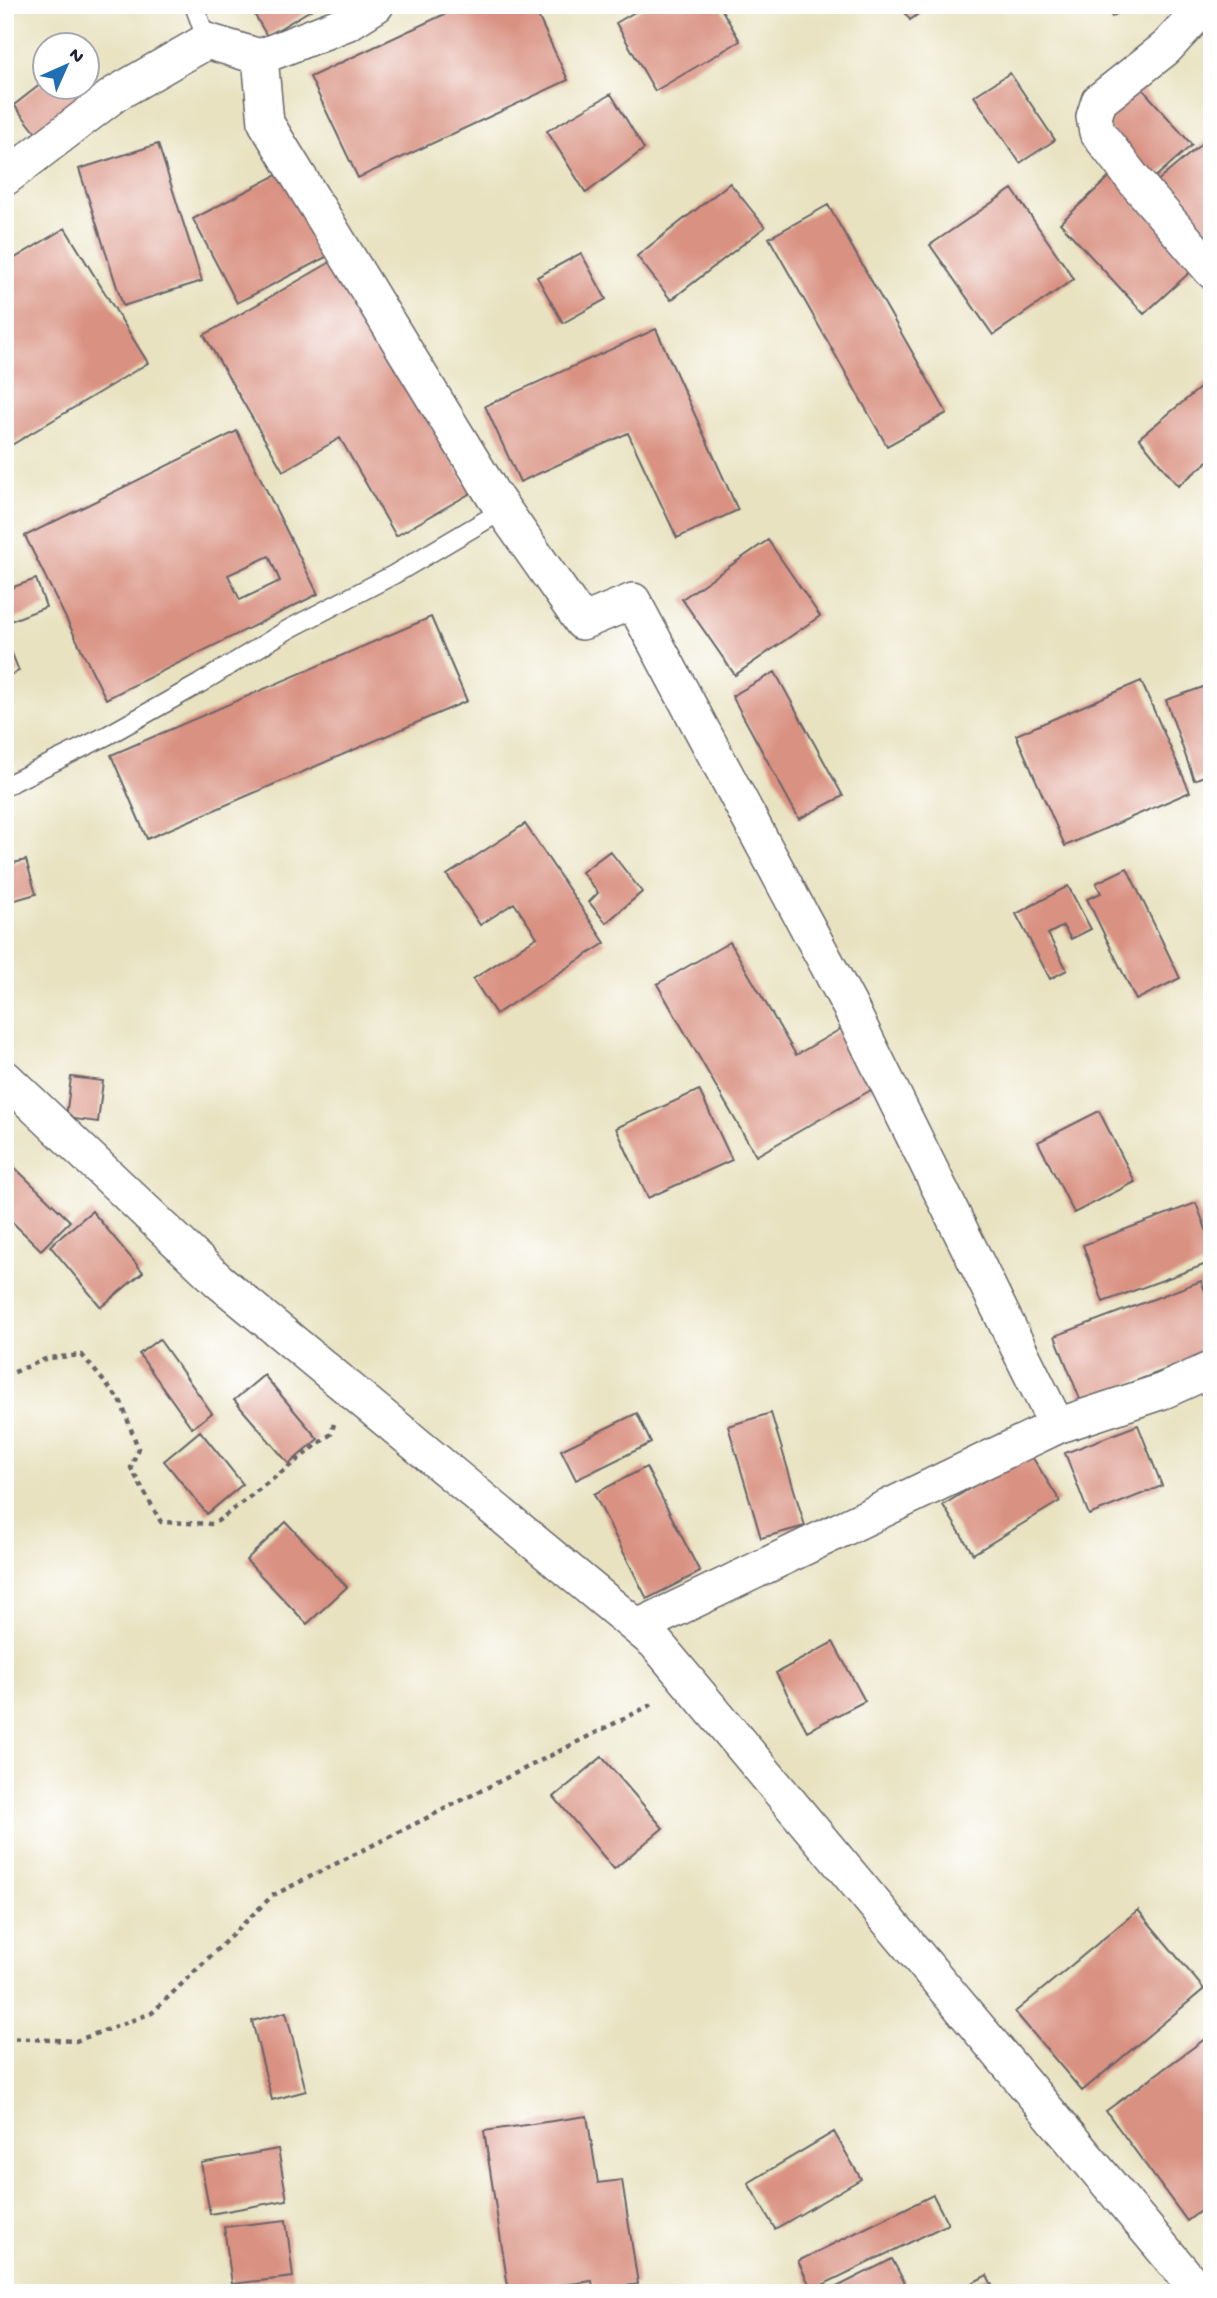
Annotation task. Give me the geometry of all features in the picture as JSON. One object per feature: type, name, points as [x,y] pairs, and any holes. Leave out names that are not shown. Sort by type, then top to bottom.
[{"type":"street","points":[[5,178],[115,93],[208,41],[260,57],[349,22],[376,5]]},
{"type":"street","points":[[1203,7],[1166,48],[1099,101],[1094,117],[1097,132],[1133,180],[1212,271]]},
{"type":"street","points":[[260,57],[266,123],[503,510],[582,622],[633,601],[849,1006],[1057,1426]]},
{"type":"street","points":[[5,1078],[219,1281],[655,1642],[1200,2293]]},
{"type":"street","points":[[638,1627],[1057,1426],[1163,1391],[1212,1369]]},
{"type":"lane","points":[[194,5],[208,41]]},
{"type":"lane","points":[[5,786],[120,729],[289,629],[393,575],[503,510]]},
{"type":"path","points":[[5,1376],[48,1357],[82,1355],[121,1402],[138,1448],[131,1468],[161,1522],[214,1524],[331,1434],[347,1387]]},
{"type":"path","points":[[5,2038],[76,2041],[152,2013],[272,1896],[690,1685]]},
{"type":"building","points":[[249,5],[319,5],[267,36]]},
{"type":"building","points":[[464,5],[533,5],[568,80],[358,178],[310,77]]},
{"type":"building","points":[[647,5],[719,5],[740,41],[655,91],[616,23]]},
{"type":"building","points":[[900,5],[931,5],[910,20]]},
{"type":"building","points":[[1104,5],[1131,5],[1112,17]]},
{"type":"building","points":[[1010,73],[1055,140],[1020,163],[974,96]]},
{"type":"building","points":[[1139,85],[1192,145],[1153,179],[1101,119]]},
{"type":"building","points":[[32,91],[32,102],[76,102],[36,133],[14,105]]},
{"type":"building","points":[[611,94],[644,149],[586,193],[547,131]]},
{"type":"building","points":[[1212,135],[1212,249],[1155,183]]},
{"type":"building","points":[[158,144],[202,281],[123,306],[79,169]]},
{"type":"building","points":[[286,170],[330,255],[237,303],[193,219]]},
{"type":"building","points":[[1116,171],[1200,263],[1144,314],[1060,223]]},
{"type":"building","points":[[730,183],[765,227],[671,300],[637,256]]},
{"type":"building","points":[[1012,189],[1074,279],[993,335],[930,245]]},
{"type":"building","points":[[828,205],[947,413],[887,446],[769,238]]},
{"type":"building","points":[[65,228],[148,363],[5,449],[5,264]]},
{"type":"building","points":[[581,253],[606,299],[563,323],[537,277]]},
{"type":"building","points":[[336,259],[471,493],[396,536],[340,438],[283,471],[204,335]]},
{"type":"building","points":[[656,329],[738,510],[677,538],[628,433],[520,482],[485,406]]},
{"type":"building","points":[[1212,378],[1212,458],[1178,486],[1139,438]]},
{"type":"building","points":[[237,431],[318,594],[106,699],[25,536]],"holes":[[[269,556],[280,581],[240,600],[228,575]]]},
{"type":"building","points":[[768,540],[820,616],[735,675],[682,599]]},
{"type":"building","points":[[36,579],[46,607],[5,623],[5,590]]},
{"type":"building","points":[[431,617],[467,701],[147,839],[111,755]]},
{"type":"building","points":[[5,636],[19,671],[5,677]]},
{"type":"building","points":[[775,672],[843,796],[799,819],[732,696]]},
{"type":"building","points":[[1141,681],[1190,792],[1065,846],[1016,735]]},
{"type":"building","points":[[1212,684],[1212,773],[1194,780],[1166,700]]},
{"type":"building","points":[[525,824],[605,943],[496,1014],[473,979],[537,937],[514,903],[480,925],[447,875]]},
{"type":"building","points":[[610,851],[642,892],[606,923],[589,902],[598,893],[582,872]]},
{"type":"building","points":[[26,860],[36,894],[5,903],[5,865]]},
{"type":"building","points":[[1127,868],[1180,978],[1136,1000],[1087,899],[1101,893],[1096,883]]},
{"type":"building","points":[[1068,886],[1091,929],[1071,939],[1063,926],[1048,934],[1067,970],[1050,979],[1016,914]]},
{"type":"building","points":[[730,942],[796,1055],[844,1027],[878,1086],[756,1156],[657,984]]},
{"type":"building","points":[[71,1077],[103,1081],[98,1122],[66,1118]]},
{"type":"building","points":[[699,1090],[732,1160],[648,1198],[616,1128]]},
{"type":"building","points":[[1099,1111],[1135,1182],[1074,1213],[1038,1142]]},
{"type":"building","points":[[8,1161],[70,1221],[41,1250],[5,1215],[5,1164]]},
{"type":"building","points":[[1196,1203],[1212,1245],[1212,1262],[1103,1302],[1083,1245]]},
{"type":"building","points":[[92,1211],[143,1272],[101,1307],[50,1246]]},
{"type":"building","points":[[1201,1281],[1212,1308],[1212,1352],[1081,1402],[1055,1336]]},
{"type":"building","points":[[159,1339],[212,1413],[192,1428],[139,1354]]},
{"type":"building","points":[[264,1375],[318,1439],[289,1464],[234,1400]]},
{"type":"building","points":[[637,1413],[651,1443],[576,1480],[561,1450]]},
{"type":"building","points":[[771,1413],[805,1526],[761,1538],[728,1426]]},
{"type":"building","points":[[1138,1425],[1162,1486],[1089,1515],[1065,1453]]},
{"type":"building","points":[[200,1431],[243,1484],[207,1514],[164,1461]]},
{"type":"building","points":[[1029,1452],[1060,1501],[973,1554],[943,1505]]},
{"type":"building","points":[[646,1467],[700,1572],[647,1599],[594,1494]]},
{"type":"building","points":[[286,1522],[347,1587],[307,1624],[246,1560]]},
{"type":"building","points":[[833,1642],[865,1701],[807,1731],[776,1673]]},
{"type":"building","points":[[602,1757],[663,1828],[614,1869],[554,1797]]},
{"type":"building","points":[[1138,1910],[1204,1989],[1082,2091],[1015,2012]]},
{"type":"building","points":[[286,2012],[306,2091],[272,2100],[252,2021]]},
{"type":"building","points":[[1205,2039],[1212,2048],[1212,2202],[1187,2221],[1106,2111]]},
{"type":"building","points":[[587,2116],[598,2183],[622,2180],[638,2284],[594,2291],[592,2281],[509,2293],[484,2131]]},
{"type":"building","points":[[834,2132],[861,2179],[775,2229],[748,2183]]},
{"type":"building","points":[[278,2149],[287,2200],[210,2214],[201,2163]]},
{"type":"building","points":[[933,2195],[948,2224],[812,2290],[798,2261]]},
{"type":"building","points":[[286,2220],[293,2277],[232,2284],[224,2227]]},
{"type":"building","points":[[892,2259],[910,2293],[825,2293]]},
{"type":"building","points":[[987,2275],[996,2293],[953,2293]]}]
